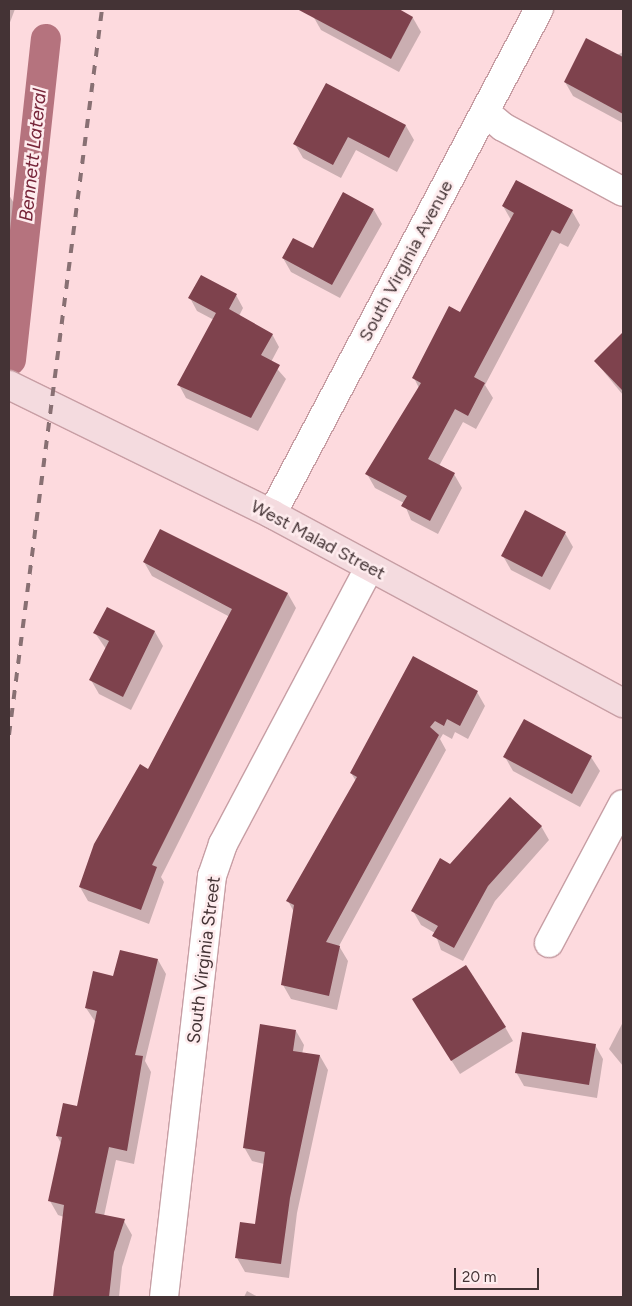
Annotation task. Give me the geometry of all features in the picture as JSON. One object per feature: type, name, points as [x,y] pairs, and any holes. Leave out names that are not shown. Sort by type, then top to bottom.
[{"type":"street","name":"South Virginia Avenue","points":[[272,514],[539,9]]},
{"type":"street","points":[[485,112],[503,127],[623,192]]},
{"type":"street","name":"West Malad Street","points":[[9,386],[272,514],[623,703]]},
{"type":"street","name":"South Virginia Street","points":[[164,1297],[212,876],[223,844],[370,568]]},
{"type":"street","points":[[549,944],[623,804]]},
{"type":"building","points":[[297,9],[399,9],[413,17],[391,59]]},
{"type":"building","points":[[586,38],[623,57],[623,114],[564,82]]},
{"type":"building","points":[[326,83],[406,125],[389,158],[348,137],[333,165],[293,144]]},
{"type":"building","points":[[516,180],[573,210],[560,234],[552,230],[474,377],[485,383],[468,416],[455,409],[428,459],[455,473],[430,521],[401,506],[407,496],[365,474],[421,383],[412,378],[449,306],[460,312],[514,213],[502,206]]},
{"type":"building","points":[[343,192],[374,209],[332,285],[282,258],[293,238],[313,248]]},
{"type":"building","points":[[201,275],[237,294],[229,309],[273,334],[261,355],[280,365],[251,418],[177,385],[216,313],[188,298]]},
{"type":"building","points":[[623,332],[623,391],[594,361]]},
{"type":"building","points":[[525,510],[566,532],[542,577],[501,556]]},
{"type":"building","points":[[160,529],[288,593],[152,865],[157,867],[141,910],[79,887],[94,844],[140,764],[148,769],[232,609],[143,562]]},
{"type":"building","points":[[107,607],[155,631],[123,697],[89,680],[109,641],[93,633]]},
{"type":"building","points":[[413,656],[478,691],[460,726],[447,719],[444,726],[435,721],[430,727],[439,735],[326,942],[340,946],[329,996],[281,985],[294,905],[286,901],[357,777],[350,773]]},
{"type":"building","points":[[524,719],[592,756],[572,794],[503,757]]},
{"type":"building","points":[[510,797],[542,826],[488,886],[454,948],[432,936],[438,926],[411,911],[440,858],[450,864]]},
{"type":"building","points":[[120,950],[158,959],[135,1055],[143,1056],[127,1151],[109,1147],[95,1213],[125,1219],[114,1252],[109,1297],[53,1297],[64,1205],[48,1201],[62,1137],[56,1136],[63,1103],[77,1106],[97,1011],[85,1008],[93,971],[113,976]]},
{"type":"building","points":[[466,965],[506,1027],[451,1061],[412,999]]},
{"type":"building","points":[[260,1024],[296,1030],[293,1051],[320,1055],[290,1198],[281,1264],[235,1258],[240,1222],[255,1224],[265,1152],[243,1148]]},
{"type":"building","points":[[522,1032],[596,1044],[589,1085],[515,1073]]},
{"type":"waterway","name":"Bennett Lateral","points":[[11,360],[46,39]]},
{"type":"railway","points":[[9,735],[102,9]]}]
